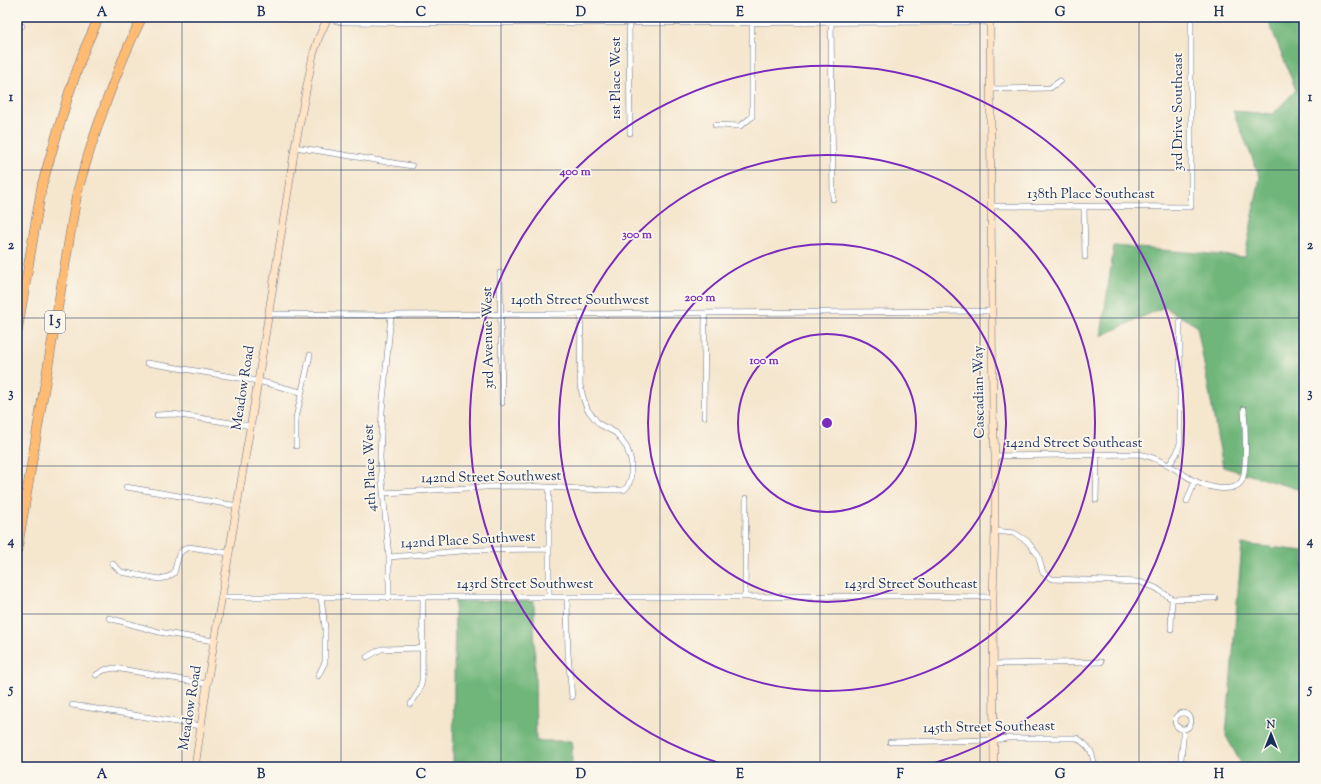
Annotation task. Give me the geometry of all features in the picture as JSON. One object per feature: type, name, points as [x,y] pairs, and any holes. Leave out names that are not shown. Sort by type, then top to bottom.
[{"type":"highway","points":[[17,334],[42,185],[69,93],[85,48],[99,17]]},
{"type":"highway","name":"I 5","points":[[17,550],[77,194],[89,148],[107,97],[142,17]]},
{"type":"street","points":[[329,17],[343,22],[629,23],[708,20],[752,23],[785,20],[990,19]]},
{"type":"street","name":"Meadow Road","points":[[195,767],[207,684],[238,506],[295,147],[313,55],[319,37],[329,17]]},
{"type":"street","name":"3rd Drive Southeast","points":[[1191,17],[1191,208]]},
{"type":"street","name":"Cascadian Way","points":[[990,19],[993,410],[995,456],[993,597],[994,767]]},
{"type":"street","points":[[831,20],[833,199]]},
{"type":"street","name":"1st Place West","points":[[629,23],[630,133]]},
{"type":"street","points":[[715,125],[740,126],[752,117],[752,23]]},
{"type":"street","points":[[990,89],[1050,88],[1060,81]]},
{"type":"street","points":[[295,147],[412,166]]},
{"type":"street","name":"138th Place Southeast","points":[[991,206],[1191,208]]},
{"type":"street","points":[[1084,207],[1085,257]]},
{"type":"street","name":"3rd Avenue West","points":[[500,273],[502,403]]},
{"type":"street","name":"140th Street Southwest","points":[[269,314],[391,315],[992,311]]},
{"type":"street","name":"142nd Street Southwest","points":[[383,493],[513,486],[549,486],[603,491],[624,490],[628,486],[631,478],[631,461],[627,448],[616,433],[600,424],[587,410],[580,385],[581,313]]},
{"type":"street","points":[[704,417],[705,313]]},
{"type":"street","name":"4th Place West","points":[[389,598],[389,557],[380,458],[382,411],[391,315]]},
{"type":"street","points":[[1169,465],[1180,443],[1180,321]]},
{"type":"street","points":[[296,446],[296,418],[310,355]]},
{"type":"street","points":[[147,363],[258,382],[301,392]]},
{"type":"street","name":"142nd Street Southeast","points":[[995,456],[1138,454],[1150,456],[1169,465],[1195,481],[1221,489],[1231,488],[1243,481],[1246,460],[1244,409]]},
{"type":"street","points":[[157,414],[173,414],[251,426]]},
{"type":"street","points":[[1096,500],[1097,455]]},
{"type":"street","points":[[1187,501],[1195,481]]},
{"type":"street","points":[[549,486],[549,597]]},
{"type":"street","points":[[126,487],[238,506]]},
{"type":"street","points":[[745,597],[746,498]]},
{"type":"street","points":[[995,531],[1014,533],[1027,541],[1038,555],[1043,573],[1052,579],[1140,582],[1156,588],[1172,599],[1215,598]]},
{"type":"street","points":[[112,563],[121,572],[160,579],[168,577],[174,573],[179,554],[189,547],[229,553]]},
{"type":"street","name":"142nd Place Southwest","points":[[389,557],[473,550],[549,549]]},
{"type":"street","name":"143rd Street Southwest","points":[[222,597],[423,598],[828,596]]},
{"type":"street","name":"143rd Street Southeast","points":[[828,596],[993,597]]},
{"type":"street","points":[[318,676],[325,662],[325,628],[321,597]]},
{"type":"street","points":[[568,597],[568,654],[572,697]]},
{"type":"street","points":[[411,704],[420,691],[422,682],[423,598]]},
{"type":"street","points":[[1171,629],[1172,599]]},
{"type":"street","points":[[109,618],[159,632],[214,641]]},
{"type":"street","points":[[367,657],[381,649],[423,648]]},
{"type":"street","points":[[994,664],[1101,662]]},
{"type":"street","points":[[96,675],[104,670],[115,668],[207,684]]},
{"type":"street","points":[[72,705],[201,726]]},
{"type":"street","points":[[1180,767],[1184,741],[1183,729]]},
{"type":"street","name":"145th Street Southeast","points":[[890,742],[994,740],[1008,738],[1077,738],[1086,744],[1092,752],[1094,767]]},
{"type":"green space","points":[[1267,17],[1304,17],[1304,491],[1223,467],[1197,326],[1164,307],[1101,336],[1114,246],[1245,257],[1260,177],[1233,111],[1273,114],[1296,90]]},
{"type":"green space","points":[[1242,544],[1304,551],[1304,767],[1243,767],[1226,736]]},
{"type":"green space","points":[[455,601],[534,601],[536,741],[572,741],[572,767],[453,767]]}]
